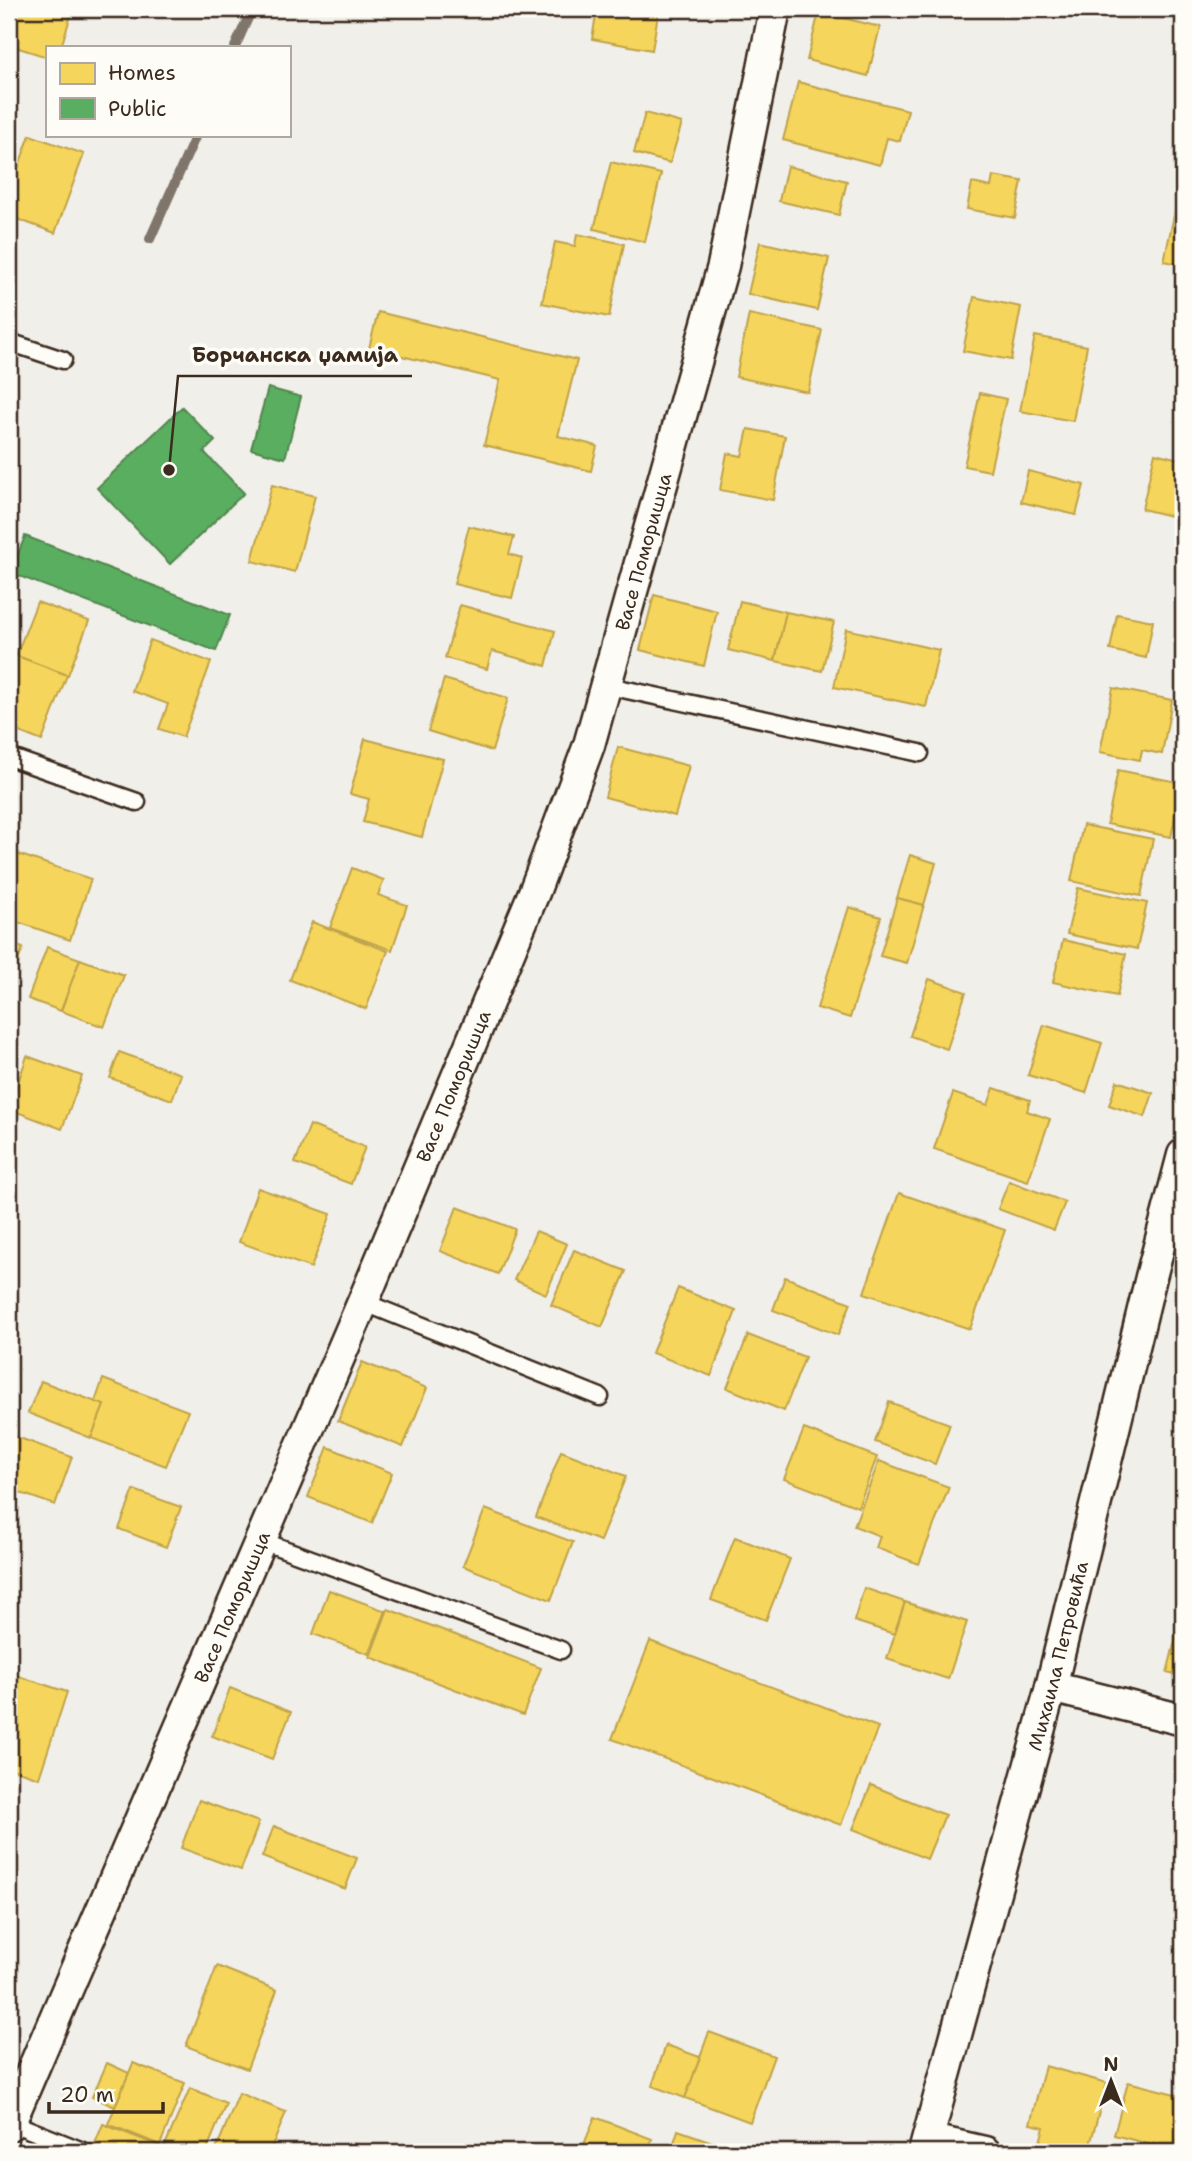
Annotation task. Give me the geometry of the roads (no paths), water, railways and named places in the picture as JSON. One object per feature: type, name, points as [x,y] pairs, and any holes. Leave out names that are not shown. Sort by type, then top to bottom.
[{"type":"street","name":"Васе Поморишца","points":[[9,2123],[363,1302],[535,890],[589,745],[723,266],[775,9]]},
{"type":"street","name":"Михаила Петровића","points":[[926,2146],[1051,1687],[1183,1155]]},
{"type":"street","points":[[1051,1687],[1183,1720]]},
{"type":"street","points":[[926,2146],[985,2152]]},
{"type":"lane","points":[[9,342],[63,360]]},
{"type":"lane","points":[[604,685],[920,753]]},
{"type":"lane","points":[[9,757],[136,802]]},
{"type":"lane","points":[[363,1302],[600,1397]]},
{"type":"lane","points":[[262,1541],[561,1650]]},
{"type":"lane","name":"Васе Поморишца","points":[[9,2123],[85,2152]]},
{"type":"waterway","points":[[235,46],[252,9]]},
{"type":"waterway","points":[[150,239],[196,136]]},
{"type":"place","name":"Борчанска џамија","points":[[169,470]]}]
